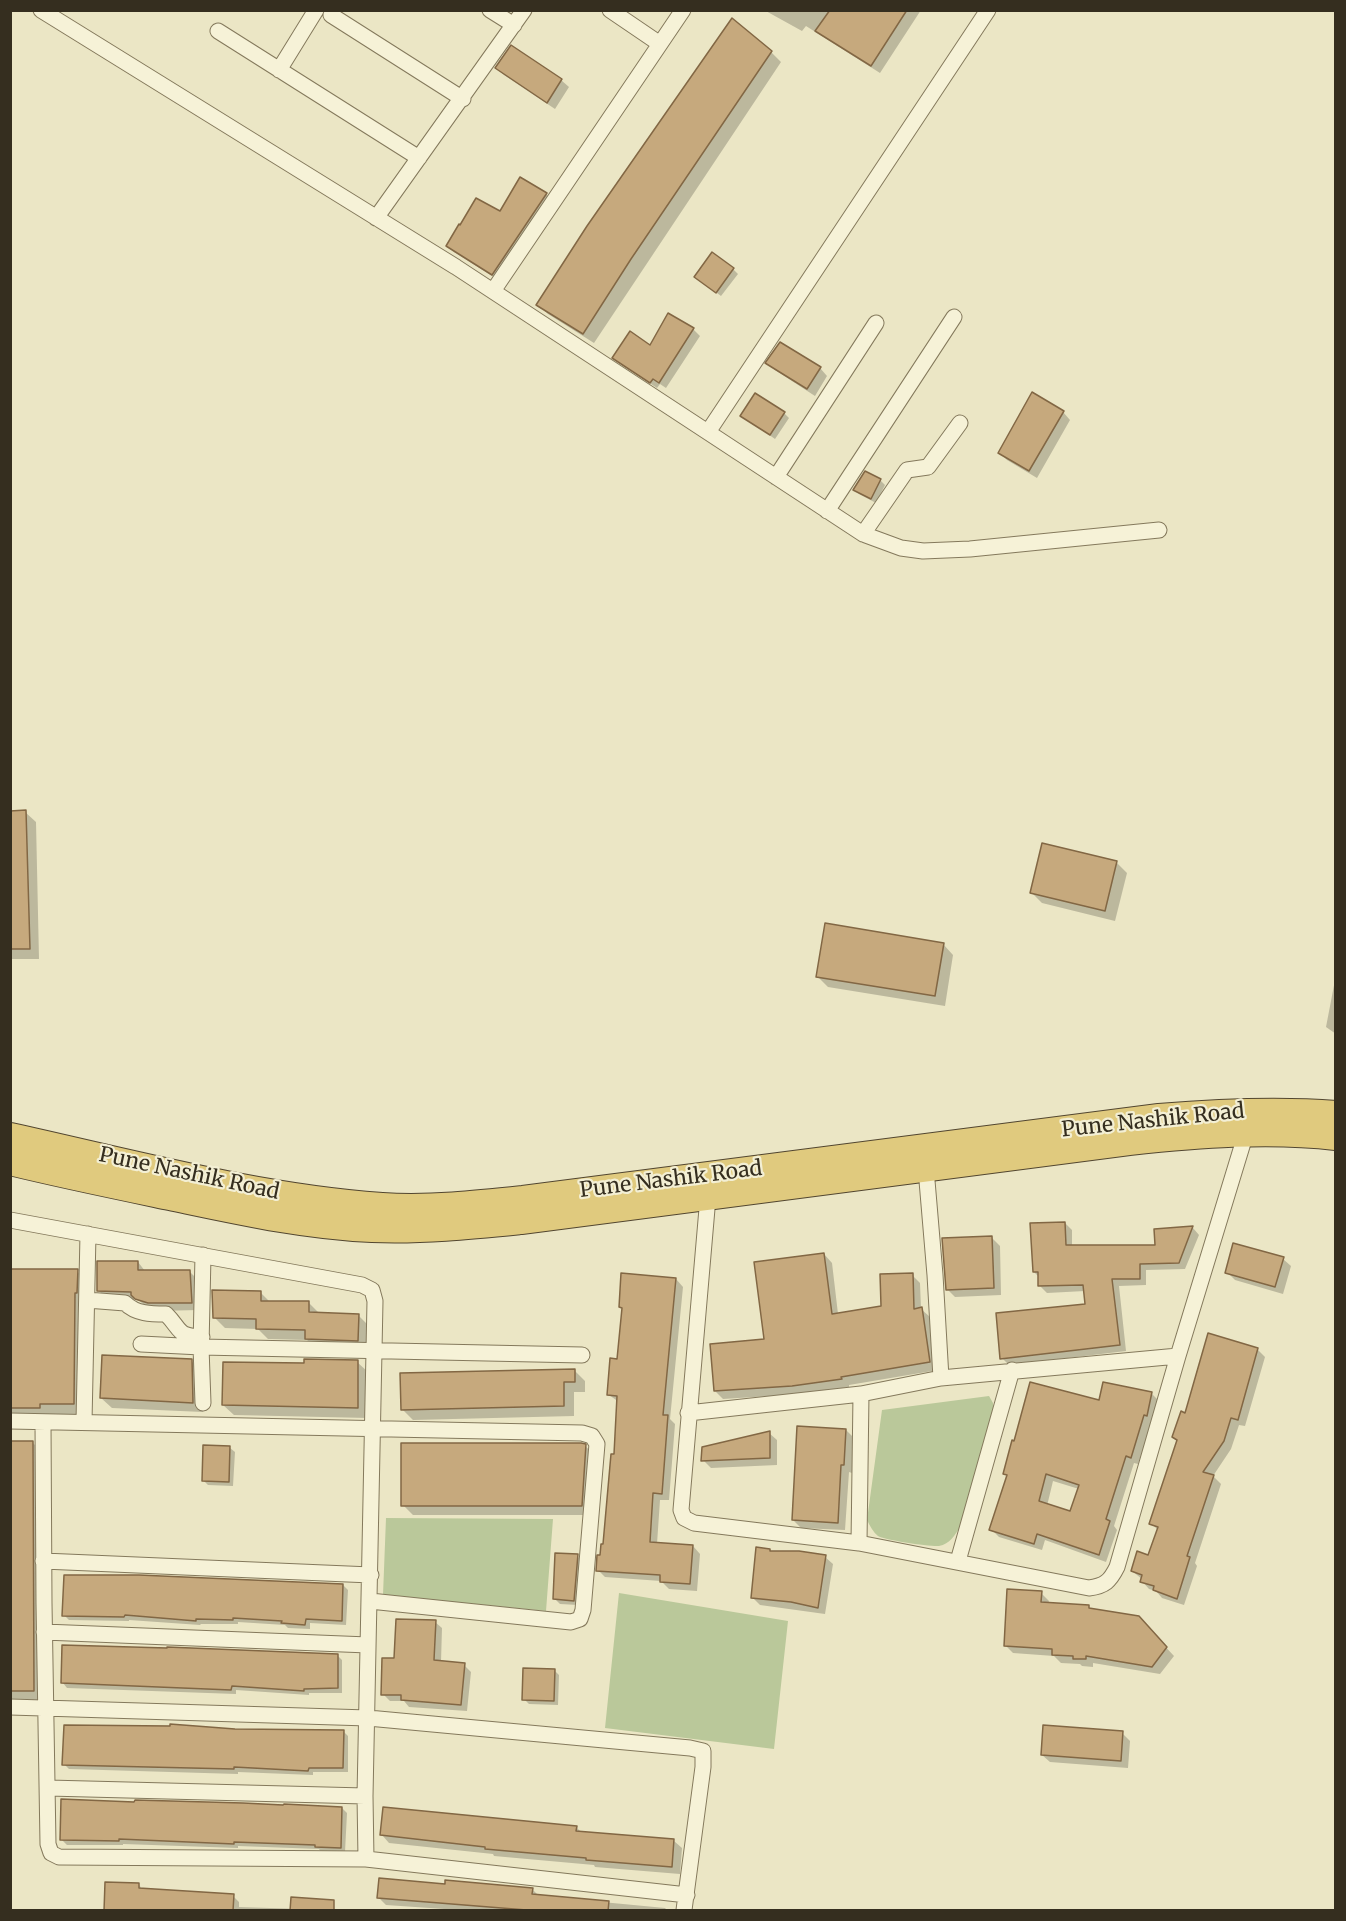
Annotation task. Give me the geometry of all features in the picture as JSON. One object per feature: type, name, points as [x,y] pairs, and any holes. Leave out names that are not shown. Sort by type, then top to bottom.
[{"type":"highway","name":"Pune Nashik Road","points":[[10,1136],[239,1187],[313,1199],[384,1206],[442,1206],[534,1197],[1170,1116],[1287,1110],[1335,1114]]},
{"type":"highway","name":"Pune Nashik Road","points":[[10,1162],[233,1211],[304,1223],[411,1230],[463,1227],[708,1197],[1129,1142],[1246,1133],[1311,1134],[1335,1137]]},
{"type":"street","points":[[41,10],[493,291],[863,534],[901,548],[923,551],[970,549],[1159,530]]},
{"type":"street","points":[[279,70],[316,10]]},
{"type":"street","points":[[490,10],[514,26]]},
{"type":"street","points":[[376,218],[463,99],[524,10]]},
{"type":"street","points":[[609,10],[660,44]]},
{"type":"street","points":[[493,291],[683,10]]},
{"type":"street","points":[[708,432],[988,10]]},
{"type":"street","points":[[331,15],[463,99]]},
{"type":"street","points":[[218,31],[419,158]]},
{"type":"street","points":[[827,511],[954,317]]},
{"type":"street","points":[[776,477],[876,323]]},
{"type":"street","points":[[863,534],[907,470],[928,467],[960,423]]},
{"type":"street","points":[[708,1197],[688,1413],[681,1510],[684,1518],[694,1523],[859,1543],[1089,1588],[1101,1587],[1111,1580],[1117,1567],[1246,1133]]},
{"type":"street","points":[[926,1169],[938,1310],[941,1378]]},
{"type":"street","points":[[10,1220],[362,1285],[372,1290],[375,1301],[365,1796],[366,1859]]},
{"type":"street","points":[[84,1422],[88,1234]]},
{"type":"street","points":[[203,1256],[201,1342],[203,1402]]},
{"type":"street","points":[[87,1300],[125,1304],[130,1309],[144,1313],[166,1314],[177,1329],[186,1336],[201,1342]]},
{"type":"street","points":[[141,1344],[201,1342],[374,1351],[582,1355]]},
{"type":"street","points":[[688,1413],[861,1394],[941,1378],[1178,1356]]},
{"type":"street","points":[[958,1561],[1012,1370]]},
{"type":"street","points":[[859,1543],[861,1394]]},
{"type":"street","points":[[10,1421],[582,1433],[592,1436],[597,1444],[583,1610],[580,1619],[571,1622],[370,1601]]},
{"type":"street","points":[[10,1707],[45,1707],[368,1719],[703,1751],[686,1903],[366,1859],[59,1857],[51,1853],[48,1844],[45,1707],[43,1422]]},
{"type":"street","points":[[43,1561],[371,1575]]},
{"type":"street","points":[[44,1632],[368,1645]]},
{"type":"street","points":[[48,1788],[365,1796]]},
{"type":"green space","points":[[989,1396],[993,1403],[994,1413],[960,1527],[954,1536],[946,1543],[935,1546],[878,1536],[867,1520],[882,1410]]},
{"type":"green space","points":[[386,1518],[553,1519],[546,1611],[383,1595]]},
{"type":"green space","points":[[619,1593],[788,1621],[774,1749],[605,1728]]},
{"type":"building","points":[[830,10],[907,10],[871,66],[815,31]]},
{"type":"building","points":[[732,18],[772,51],[583,334],[536,305],[587,226]]},
{"type":"building","points":[[511,45],[562,79],[547,103],[495,68]]},
{"type":"building","points":[[520,177],[547,193],[492,275],[446,246],[476,198],[500,211]]},
{"type":"building","points":[[712,252],[734,268],[716,293],[694,277]]},
{"type":"building","points":[[668,313],[694,328],[659,383],[653,379],[650,383],[612,358],[630,331],[650,345]]},
{"type":"building","points":[[780,342],[821,367],[807,389],[765,363]]},
{"type":"building","points":[[1032,392],[1064,411],[1029,471],[998,453]]},
{"type":"building","points":[[755,393],[785,412],[770,435],[740,416]]},
{"type":"building","points":[[865,471],[881,479],[871,499],[853,490]]},
{"type":"building","points":[[26,810],[30,949],[10,949],[10,811]]},
{"type":"building","points":[[1042,843],[1117,861],[1105,911],[1030,893]]},
{"type":"building","points":[[825,923],[944,943],[935,996],[816,977]]},
{"type":"building","points":[[1065,1222],[1066,1245],[1155,1245],[1154,1229],[1193,1226],[1179,1263],[1140,1264],[1140,1279],[1112,1279],[1120,1345],[1000,1359],[996,1313],[1085,1304],[1083,1285],[1038,1286],[1038,1272],[1033,1272],[1030,1223]]},
{"type":"building","points":[[992,1236],[994,1288],[946,1290],[942,1238]]},
{"type":"building","points":[[1233,1243],[1284,1257],[1275,1287],[1225,1273]]},
{"type":"building","points":[[824,1253],[832,1314],[881,1306],[880,1274],[913,1273],[914,1309],[922,1307],[930,1362],[792,1386],[714,1391],[710,1344],[764,1339],[754,1262]]},
{"type":"building","points":[[97,1261],[138,1261],[138,1270],[190,1270],[192,1303],[148,1303],[135,1299],[131,1292],[97,1291]]},
{"type":"building","points":[[10,1269],[78,1269],[77,1293],[75,1293],[74,1404],[40,1404],[40,1408],[10,1408]]},
{"type":"building","points":[[621,1273],[676,1278],[663,1415],[668,1415],[662,1494],[653,1493],[650,1542],[693,1545],[690,1584],[660,1582],[660,1575],[596,1571],[597,1555],[600,1555],[601,1544],[603,1544],[611,1454],[614,1454],[617,1396],[607,1395],[610,1358],[617,1359],[622,1308],[619,1307]]},
{"type":"building","points":[[212,1290],[261,1291],[261,1301],[309,1301],[309,1312],[359,1314],[358,1341],[305,1339],[305,1330],[256,1329],[256,1319],[213,1318]]},
{"type":"building","points":[[1208,1333],[1258,1348],[1238,1420],[1231,1418],[1224,1441],[1203,1472],[1214,1475],[1187,1556],[1190,1557],[1177,1599],[1153,1590],[1154,1586],[1140,1582],[1142,1575],[1131,1571],[1137,1551],[1148,1555],[1158,1527],[1149,1524],[1177,1440],[1172,1437],[1181,1411],[1185,1413]]},
{"type":"building","points":[[102,1355],[192,1359],[193,1403],[100,1398]]},
{"type":"building","points":[[304,1359],[358,1360],[358,1408],[222,1405],[223,1362],[304,1363]]},
{"type":"building","points":[[575,1369],[575,1382],[564,1382],[564,1406],[401,1410],[400,1373]]},
{"type":"building","points":[[1030,1382],[1099,1400],[1103,1382],[1152,1392],[1147,1416],[1144,1415],[1131,1458],[1126,1456],[1106,1519],[1110,1521],[1099,1555],[1037,1534],[1034,1544],[989,1530],[1007,1475],[1003,1474],[1012,1440],[1014,1441]],"holes":[[[1046,1474],[1079,1485],[1070,1511],[1039,1501]]]},
{"type":"building","points":[[797,1426],[846,1429],[844,1465],[841,1465],[838,1523],[792,1520]]},
{"type":"building","points":[[770,1431],[770,1458],[701,1461],[702,1447]]},
{"type":"building","points":[[10,1441],[33,1441],[34,1691],[10,1691]]},
{"type":"building","points":[[401,1443],[586,1444],[582,1506],[401,1506]]},
{"type":"building","points":[[203,1445],[230,1446],[229,1482],[202,1481]]},
{"type":"building","points":[[756,1547],[770,1549],[770,1551],[799,1551],[826,1555],[818,1608],[791,1602],[751,1598]]},
{"type":"building","points":[[555,1553],[578,1554],[574,1601],[553,1599]]},
{"type":"building","points":[[64,1575],[139,1575],[343,1584],[342,1621],[306,1619],[305,1625],[233,1618],[233,1620],[196,1619],[196,1621],[125,1615],[124,1617],[62,1616]]},
{"type":"building","points":[[1007,1589],[1042,1591],[1041,1602],[1089,1605],[1089,1608],[1139,1616],[1167,1647],[1152,1667],[1086,1656],[1086,1659],[1073,1659],[1073,1656],[1052,1655],[1052,1649],[1004,1646]]},
{"type":"building","points":[[396,1619],[436,1620],[434,1660],[465,1663],[461,1705],[401,1700],[401,1695],[381,1695],[382,1658],[394,1658]]},
{"type":"building","points":[[62,1645],[338,1654],[338,1688],[304,1689],[304,1691],[232,1686],[231,1690],[61,1683]]},
{"type":"building","points":[[523,1668],[555,1669],[554,1701],[522,1700]]},
{"type":"building","points":[[170,1724],[235,1729],[344,1730],[343,1768],[309,1768],[308,1771],[234,1767],[234,1769],[62,1765],[64,1725],[170,1726]]},
{"type":"building","points":[[1043,1725],[1123,1731],[1121,1761],[1041,1755]]},
{"type":"building","points":[[61,1799],[342,1807],[341,1848],[234,1842],[234,1844],[119,1839],[119,1841],[60,1840]]},
{"type":"building","points":[[383,1807],[577,1826],[576,1831],[674,1839],[672,1867],[485,1849],[485,1847],[380,1835]]},
{"type":"building","points":[[379,1878],[445,1884],[445,1880],[533,1888],[532,1894],[609,1901],[608,1911],[539,1911],[377,1898]]},
{"type":"building","points":[[105,1882],[139,1883],[139,1888],[234,1894],[233,1911],[104,1911]]},
{"type":"building","points":[[291,1897],[334,1900],[334,1911],[290,1911]]}]
